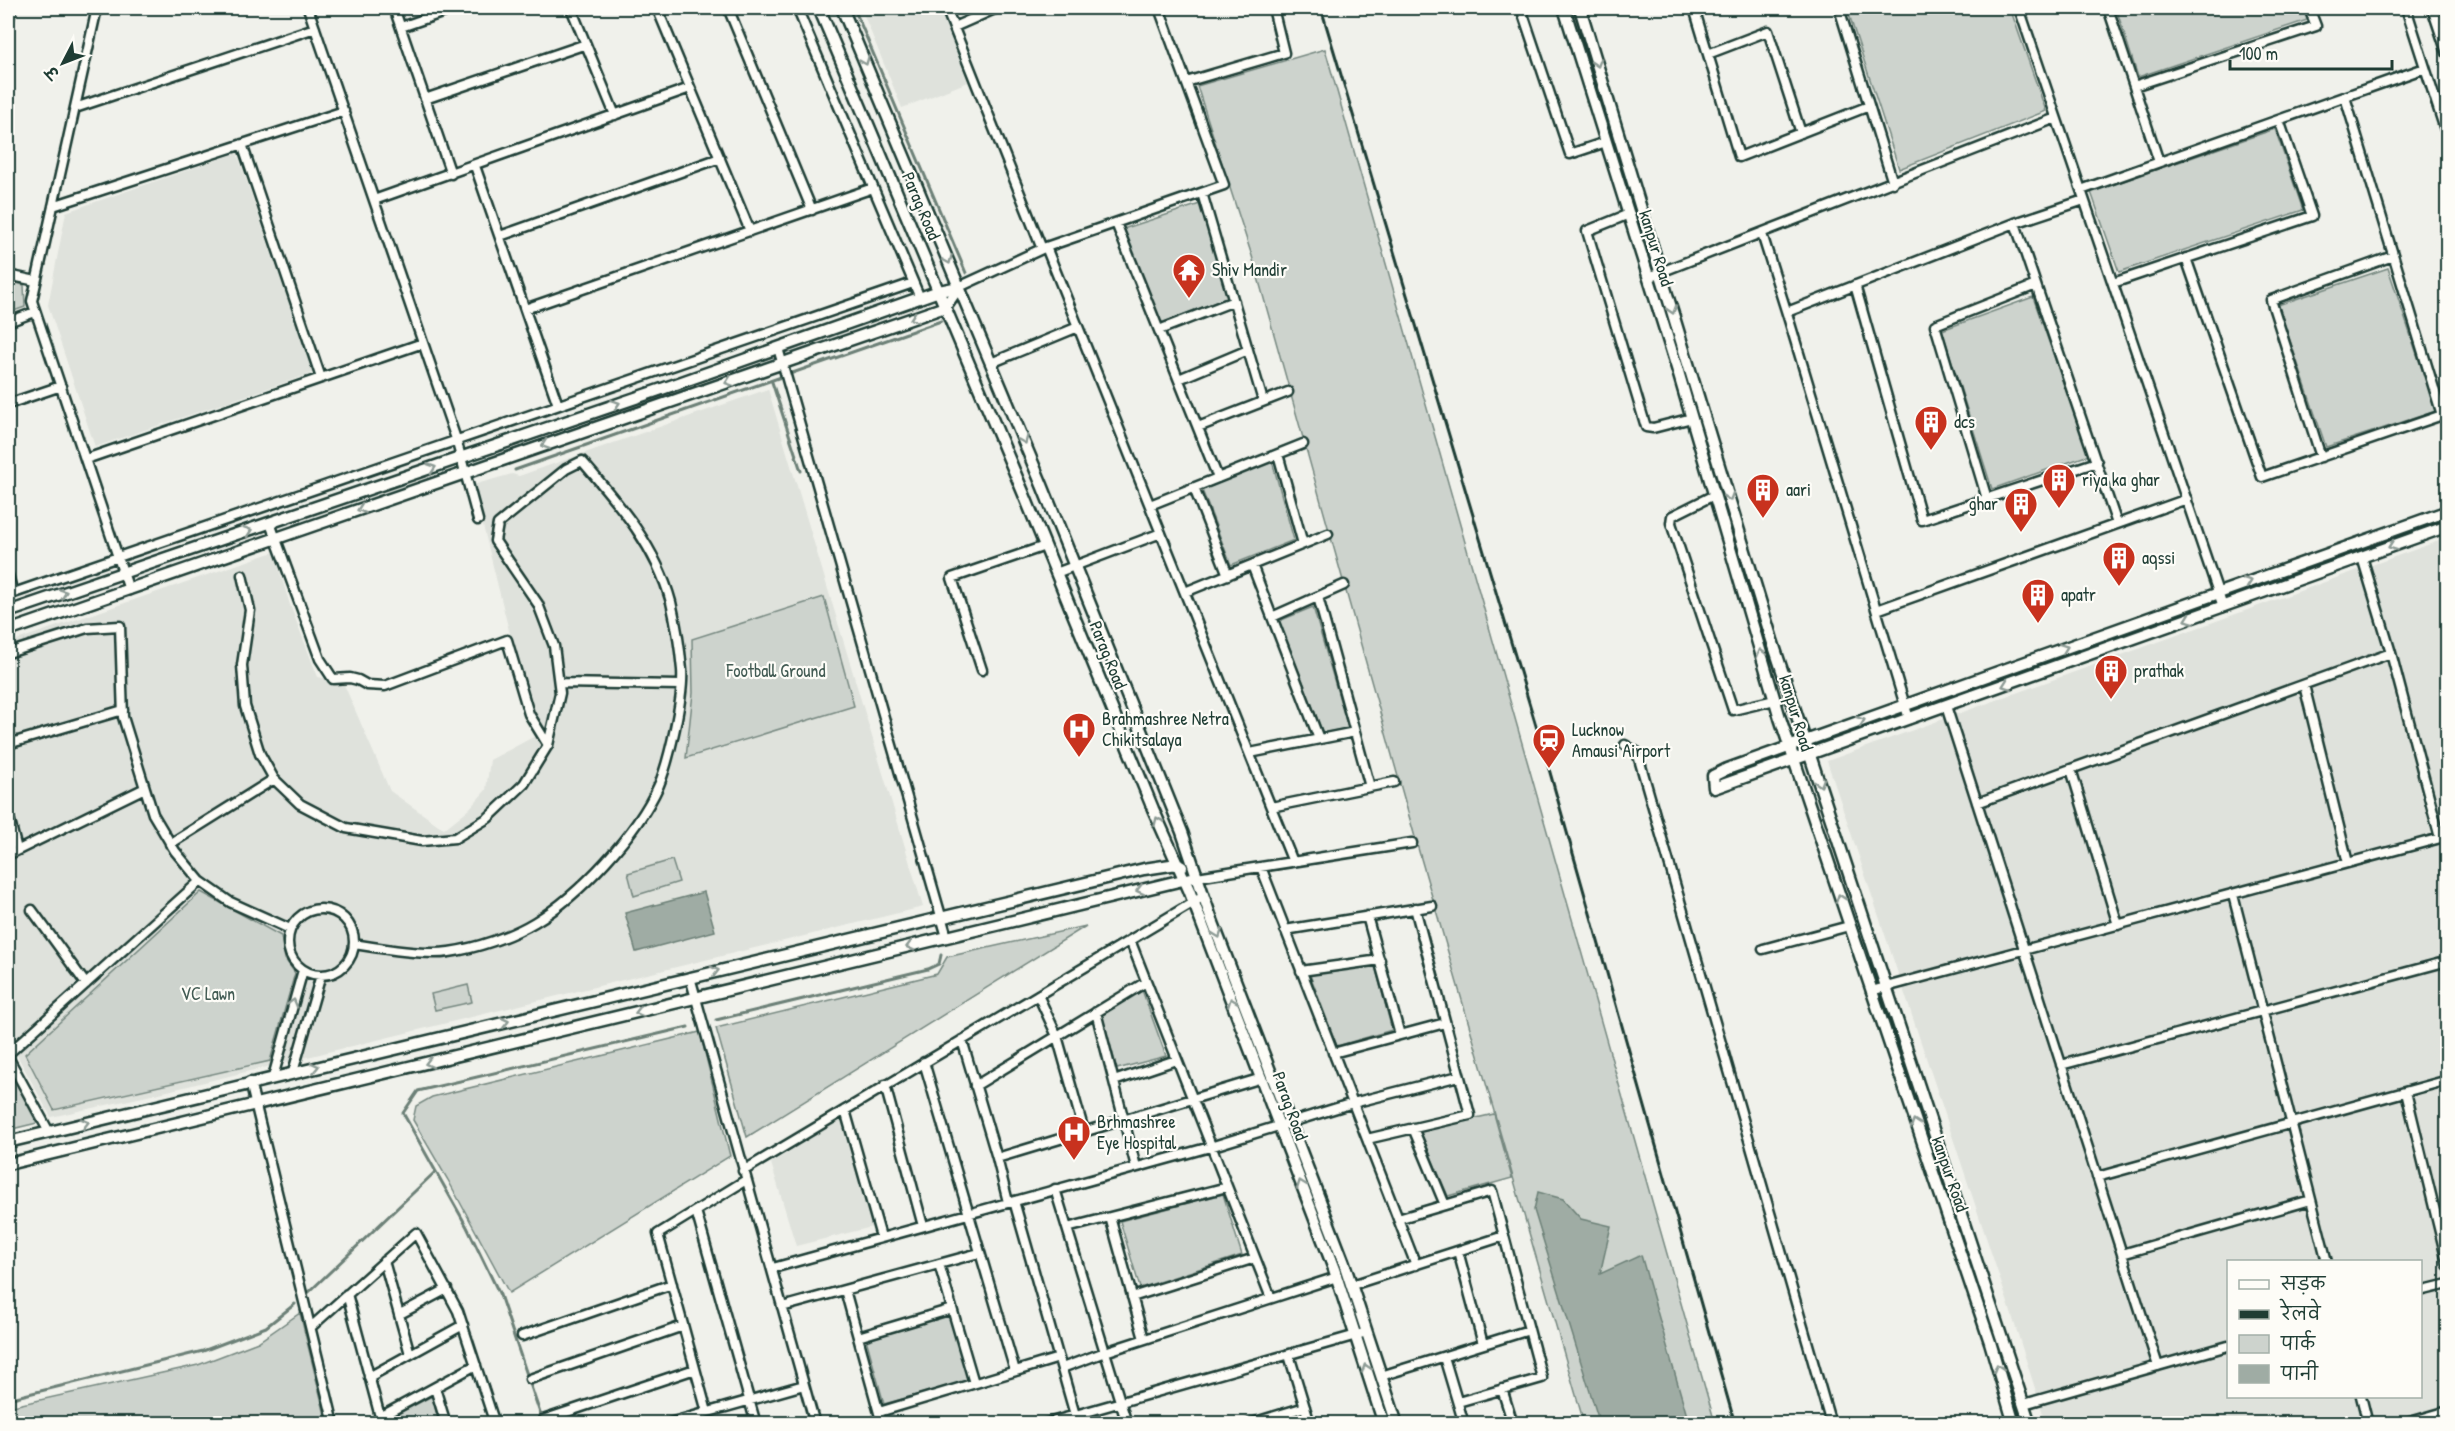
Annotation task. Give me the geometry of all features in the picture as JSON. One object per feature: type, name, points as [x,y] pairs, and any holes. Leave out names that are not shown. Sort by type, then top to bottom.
[{"type":"street","points":[[8,21],[11,8]]},
{"type":"street","points":[[97,8],[32,302],[120,557],[129,590]]},
{"type":"street","points":[[308,8],[462,457],[478,520]]},
{"type":"street","points":[[394,8],[451,174]]},
{"type":"street","points":[[401,27],[456,8]]},
{"type":"street","points":[[571,8],[615,115]]},
{"type":"street","points":[[657,8],[750,231]]},
{"type":"street","points":[[728,8],[812,210]]},
{"type":"street","points":[[797,8],[920,298]]},
{"type":"street","name":"Parag Road","points":[[819,8],[1193,902],[1337,1277],[1382,1376],[1397,1424]]},
{"type":"street","name":"Parag Road","points":[[842,8],[1075,566],[1182,832],[1204,896],[1352,1285],[1361,1333],[1384,1424]]},
{"type":"street","points":[[946,8],[1078,327],[1293,862]]},
{"type":"street","points":[[954,27],[998,8]]},
{"type":"street","points":[[8,612],[959,286],[1044,248],[1224,185],[1159,8]]},
{"type":"street","points":[[1186,82],[1284,53],[1273,8]]},
{"type":"street","points":[[1521,8],[1570,154],[1606,142]]},
{"type":"street","name":"kanpur Road","points":[[1564,8],[1692,418],[1774,700],[1990,1342],[2014,1424]]},
{"type":"street","points":[[1580,8],[1772,640],[2030,1424]]},
{"type":"street","points":[[1694,8],[1739,157],[1869,106]]},
{"type":"street","points":[[1839,8],[1893,183]]},
{"type":"street","points":[[2019,8],[2223,607]]},
{"type":"street","points":[[2108,8],[2158,162]]},
{"type":"street","points":[[2134,86],[2316,26],[2309,8]]},
{"type":"street","points":[[2406,8],[2448,139]]},
{"type":"street","points":[[2433,8],[2448,53]]},
{"type":"street","points":[[75,108],[315,28]]},
{"type":"street","points":[[1708,54],[1768,31],[1801,133]]},
{"type":"street","points":[[425,99],[586,44]]},
{"type":"street","points":[[2081,190],[2425,68]]},
{"type":"street","points":[[374,200],[690,88]]},
{"type":"street","points":[[2186,258],[2262,477],[2445,414],[2345,96]]},
{"type":"street","points":[[53,206],[344,111]]},
{"type":"street","points":[[1648,277],[1661,274],[2056,118]]},
{"type":"street","points":[[2113,283],[2312,216],[2279,120]]},
{"type":"street","points":[[242,144],[321,378]]},
{"type":"street","points":[[500,236],[720,158]]},
{"type":"street","points":[[475,166],[558,405]]},
{"type":"street","points":[[525,309],[873,188]]},
{"type":"street","points":[[1202,193],[1263,402]]},
{"type":"street","points":[[1787,312],[2015,223],[2084,200]]},
{"type":"street","points":[[1629,214],[1587,231],[1646,428],[1692,418]]},
{"type":"street","points":[[1116,223],[1218,478]]},
{"type":"street","points":[[2015,223],[2117,524]]},
{"type":"street","points":[[1762,234],[1909,719]]},
{"type":"street","points":[[2321,457],[2271,300],[2394,256]]},
{"type":"street","points":[[8,275],[36,281]]},
{"type":"street","points":[[8,575],[10,594],[913,283]]},
{"type":"street","points":[[1855,285],[1922,520],[2097,462]]},
{"type":"street","points":[[1987,499],[1935,325],[2036,285]]},
{"type":"street","points":[[8,631],[945,307],[959,286]]},
{"type":"street","points":[[1159,330],[1234,301]]},
{"type":"street","points":[[8,322],[35,312]]},
{"type":"street","points":[[991,363],[1078,327]]},
{"type":"street","points":[[86,459],[423,343]]},
{"type":"street","points":[[778,348],[947,937]]},
{"type":"street","points":[[1179,380],[1248,350]]},
{"type":"street","points":[[8,404],[61,386]]},
{"type":"street","points":[[1198,427],[1288,392]]},
{"type":"street","points":[[1150,505],[1303,444]]},
{"type":"street","points":[[1278,454],[1303,544]]},
{"type":"street","points":[[242,575],[250,610],[242,665],[245,706],[260,754],[274,779],[300,804],[345,828],[422,841],[454,838],[488,818],[524,784],[548,745],[560,693],[554,646],[538,604],[495,541],[498,525],[566,469],[582,461],[623,509],[651,552],[670,602],[682,671],[675,731],[659,785],[629,834],[576,891],[534,922],[486,943],[448,953],[385,949],[354,944]]},
{"type":"street","points":[[1194,488],[1228,574]]},
{"type":"street","points":[[1714,495],[1672,516],[1671,523],[1733,710],[1774,700]]},
{"type":"street","points":[[1877,610],[2187,499]]},
{"type":"street","points":[[2448,511],[1716,774],[1712,779],[1714,788],[2448,526]]},
{"type":"street","points":[[270,523],[320,659],[333,679],[350,678],[367,685],[386,686],[507,640],[529,714],[548,745]]},
{"type":"street","points":[[1056,573],[1161,532]]},
{"type":"street","points":[[1185,592],[1328,534]]},
{"type":"street","points":[[982,670],[952,578],[1045,546]]},
{"type":"street","points":[[1871,992],[2444,837],[2362,557]]},
{"type":"street","points":[[1252,565],[1320,739]]},
{"type":"street","points":[[1272,617],[1344,585]]},
{"type":"street","points":[[1318,597],[1370,787]]},
{"type":"street","points":[[8,653],[87,628],[120,626],[123,717],[153,814],[170,844],[200,881],[230,902],[290,928]]},
{"type":"street","points":[[1977,803],[2391,653]]},
{"type":"street","points":[[559,683],[680,685]]},
{"type":"street","points":[[2304,685],[2348,863]]},
{"type":"street","points":[[1946,706],[2158,1366]]},
{"type":"street","points":[[8,744],[123,710]]},
{"type":"street","points":[[1250,753],[1355,732]]},
{"type":"street","points":[[1625,745],[1637,752],[1831,1424]]},
{"type":"street","points":[[2071,769],[2118,925]]},
{"type":"street","points":[[170,844],[274,779]]},
{"type":"street","points":[[1271,807],[1394,782]]},
{"type":"street","points":[[8,855],[145,788]]},
{"type":"street","points":[[8,813],[18,850]]},
{"type":"street","points":[[8,1164],[1197,877],[1412,843]]},
{"type":"street","points":[[8,1142],[1144,869],[1177,864],[1197,877]]},
{"type":"street","points":[[1261,867],[1416,1264]]},
{"type":"street","points":[[49,1132],[8,1056],[200,881]]},
{"type":"street","points":[[2233,895],[2326,1260]]},
{"type":"street","points":[[707,1412],[658,1234],[885,1085],[1204,896]]},
{"type":"street","points":[[1286,930],[1432,906]]},
{"type":"street","points":[[1366,1139],[1470,1114],[1415,908]]},
{"type":"street","points":[[314,909],[329,909],[339,913],[349,923],[354,935],[349,960],[340,970],[328,975],[303,970],[292,959],[288,948],[290,928],[301,914],[314,909]]},
{"type":"street","points":[[32,910],[86,984]]},
{"type":"street","points":[[1367,916],[1400,1035]]},
{"type":"street","points":[[1762,949],[1849,926]]},
{"type":"street","points":[[1130,940],[1271,1298]]},
{"type":"street","points":[[1301,971],[1380,960]]},
{"type":"street","points":[[2061,1065],[2448,961]]},
{"type":"street","points":[[273,1077],[303,970]]},
{"type":"street","points":[[293,1072],[321,975]]},
{"type":"street","points":[[690,977],[815,1424]]},
{"type":"street","points":[[975,1086],[1146,982]]},
{"type":"street","points":[[1038,995],[1057,1036],[1084,1131]]},
{"type":"street","points":[[1096,1012],[1136,1167]]},
{"type":"street","points":[[1333,1053],[1445,1023]]},
{"type":"street","points":[[962,1040],[1062,1368],[1082,1424]]},
{"type":"street","points":[[1114,1080],[1176,1060]]},
{"type":"street","points":[[924,1062],[1015,1371]]},
{"type":"street","points":[[773,1268],[1210,1147],[1353,1103],[1459,1076]]},
{"type":"street","points":[[997,1158],[1262,1078]]},
{"type":"street","points":[[2097,1177],[2448,1080]]},
{"type":"street","points":[[250,1082],[334,1424]]},
{"type":"street","points":[[885,1085],[923,1226]]},
{"type":"street","points":[[2406,1092],[2448,1265]]},
{"type":"street","points":[[845,1110],[881,1237]]},
{"type":"street","points":[[1413,1128],[1445,1205]]},
{"type":"street","points":[[33,1135],[35,1157]]},
{"type":"street","points":[[1067,1228],[1227,1186]]},
{"type":"street","points":[[1055,1189],[1127,1424]]},
{"type":"street","points":[[1398,1219],[1492,1191],[1542,1378],[1458,1402]]},
{"type":"street","points":[[2122,1254],[2311,1200]]},
{"type":"street","points":[[696,1211],[756,1424]]},
{"type":"street","points":[[1110,1217],[1144,1339]]},
{"type":"street","points":[[311,1327],[416,1233],[447,1289],[463,1325],[495,1424]]},
{"type":"street","points":[[1352,1285],[1504,1236]]},
{"type":"street","points":[[1458,1251],[1484,1344]]},
{"type":"street","points":[[782,1307],[979,1253]]},
{"type":"street","points":[[1132,1297],[1255,1258]]},
{"type":"street","points":[[384,1261],[411,1354]]},
{"type":"street","points":[[939,1264],[974,1383]]},
{"type":"street","points":[[1062,1368],[1337,1277]]},
{"type":"street","points":[[522,1336],[672,1284]]},
{"type":"street","points":[[2422,1291],[2448,1284]]},
{"type":"street","points":[[400,1314],[447,1289]]},
{"type":"street","points":[[845,1290],[882,1424]]},
{"type":"street","points":[[347,1294],[381,1420],[476,1365]]},
{"type":"street","points":[[858,1337],[952,1309]]},
{"type":"street","points":[[369,1377],[463,1325]]},
{"type":"street","points":[[530,1379],[683,1326]]},
{"type":"street","points":[[1382,1376],[1529,1330]]},
{"type":"street","points":[[1044,1424],[1361,1333]]},
{"type":"street","points":[[2024,1404],[2227,1347]]},
{"type":"street","points":[[1289,1354],[1310,1424]]},
{"type":"street","points":[[1444,1357],[1464,1424]]},
{"type":"street","points":[[879,1412],[1059,1358]]},
{"type":"street","points":[[543,1420],[695,1369]]},
{"type":"street","points":[[666,1424],[804,1385]]},
{"type":"street","points":[[435,1388],[446,1424]]},
{"type":"street","points":[[1502,1389],[1514,1424]]},
{"type":"street","points":[[2362,1398],[2368,1424]]},
{"type":"street","points":[[1249,1424],[1305,1407]]},
{"type":"street","points":[[2403,1424],[2448,1411]]},
{"type":"shaded area","points":[[861,8],[939,8],[968,82],[902,108]]},
{"type":"shaded area","points":[[237,153],[313,373],[95,447],[48,305],[66,212]]},
{"type":"shaded area","points":[[768,389],[923,907],[143,1097],[51,1117],[8,1039],[8,643],[274,552],[290,605],[318,677],[343,682],[390,791],[444,829],[469,809],[486,790],[490,760],[535,736],[473,485],[512,474],[519,476]]},
{"type":"shaded area","points":[[2447,538],[2447,1423],[2046,1423],[1827,761]]},
{"type":"shaded area","points":[[843,1118],[872,1227],[796,1246],[771,1163]]},
{"type":"green space","points":[[1847,8],[2010,8],[2046,111],[1899,169]]},
{"type":"green space","points":[[2116,8],[2303,8],[2307,20],[2138,77]]},
{"type":"green space","points":[[1325,49],[1715,1423],[1584,1423],[1418,848],[1252,256],[1197,86]]},
{"type":"green space","points":[[2275,129],[2303,210],[2119,272],[2091,192]]},
{"type":"green space","points":[[1200,204],[1229,297],[1161,323],[1123,229]]},
{"type":"green space","points":[[2388,268],[2436,411],[2326,447],[2278,305]]},
{"type":"green space","points":[[8,281],[24,285],[25,307],[8,313]]},
{"type":"green space","points":[[2033,297],[2089,455],[1992,489],[1942,330]]},
{"type":"green space","points":[[1272,461],[1294,540],[1231,565],[1202,490]]},
{"type":"green space","name":"Football Ground","points":[[824,597],[854,706],[686,758],[693,693],[692,639]]},
{"type":"green space","points":[[1313,607],[1348,728],[1323,733],[1279,621]]},
{"type":"green space","points":[[672,860],[679,882],[634,896],[628,873]]},
{"type":"green space","name":"VC Lawn","points":[[201,892],[281,936],[285,959],[295,973],[270,1061],[54,1110],[25,1054]]},
{"type":"green space","points":[[1086,926],[747,1137],[716,1028],[937,974],[947,957]]},
{"type":"green space","points":[[1375,965],[1392,1030],[1337,1046],[1310,975]]},
{"type":"green space","points":[[468,985],[472,1002],[435,1010],[431,994]]},
{"type":"green space","points":[[1142,990],[1166,1056],[1117,1069],[1102,1015]]},
{"type":"green space","points":[[700,1032],[730,1156],[509,1293],[413,1120],[416,1106],[432,1097]]},
{"type":"green space","points":[[8,1068],[37,1123],[8,1130]]},
{"type":"green space","points":[[1494,1114],[1512,1178],[1448,1196],[1420,1131]]},
{"type":"green space","points":[[1223,1194],[1242,1255],[1140,1288],[1120,1221]]},
{"type":"green space","points":[[949,1312],[968,1381],[884,1404],[865,1335]]},
{"type":"green space","points":[[300,1313],[327,1423],[8,1423],[8,1407],[198,1365],[258,1342]]},
{"type":"green space","points":[[432,1396],[439,1423],[389,1423],[388,1419]]},
{"type":"water","points":[[704,892],[715,931],[636,952],[625,913]]},
{"type":"water","points":[[1538,1192],[1563,1199],[1581,1219],[1611,1226],[1600,1274],[1641,1255],[1689,1423],[1601,1424],[1599,1421],[1534,1210]]},
{"type":"waterway","points":[[854,8],[966,273]]},
{"type":"waterway","points":[[515,470],[941,321]]},
{"type":"waterway","points":[[772,382],[801,471]]},
{"type":"waterway","points":[[716,1020],[928,969],[939,964],[941,955]]},
{"type":"waterway","points":[[542,1419],[500,1295],[467,1227],[403,1113],[418,1091],[688,1027]]},
{"type":"waterway","points":[[308,1293],[435,1172]]},
{"type":"waterway","points":[[8,1399],[203,1351],[266,1327],[295,1304]]},
{"type":"railway","points":[[1321,8],[1549,769],[1735,1424]]},
{"type":"place","name":"Shiv Mandir","points":[[1189,299]]},
{"type":"place","name":"dcs","points":[[1931,451]]},
{"type":"place","name":"riya ka ghar","points":[[2059,509]]},
{"type":"place","name":"aari","points":[[1763,519]]},
{"type":"place","name":"ghar","points":[[2021,533]]},
{"type":"place","name":"aqssi","points":[[2119,587]]},
{"type":"place","name":"apatr","points":[[2038,624]]},
{"type":"place","name":"prathak","points":[[2111,700]]},
{"type":"place","name":"Brahmashree Netra Chikitsalaya","points":[[1079,758]]},
{"type":"place","name":"Lucknow Amausi Airport","points":[[1549,769]]},
{"type":"place","name":"Brhmashree Eye Hospital","points":[[1074,1161]]}]
